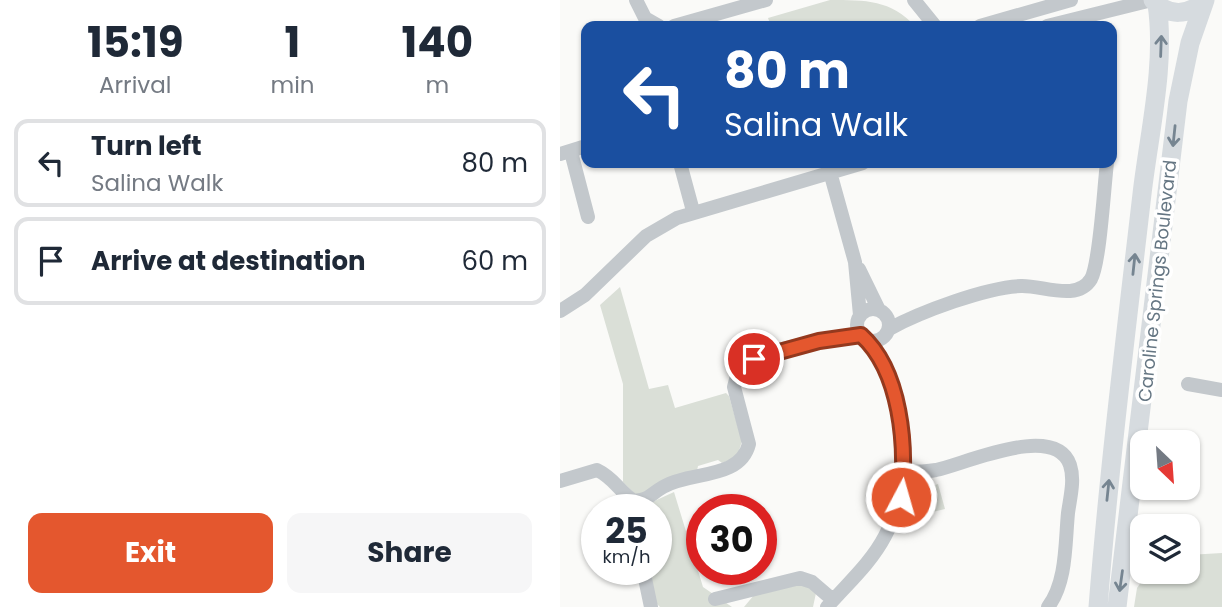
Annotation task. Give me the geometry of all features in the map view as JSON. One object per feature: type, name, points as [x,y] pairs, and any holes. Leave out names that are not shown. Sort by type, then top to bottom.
[{"type":"main road","points":[[1154,1],[1177,13],[1188,12],[1205,0]]},
{"type":"main road","name":"Caroline Springs Boulevard","points":[[1117,607],[1178,101],[1190,43],[1205,0]]},
{"type":"main road","name":"Caroline Springs Boulevard","points":[[1098,607],[1105,517],[1149,132],[1160,61],[1161,40],[1154,1]]},
{"type":"street","points":[[636,0],[645,18],[650,21]]},
{"type":"street","points":[[692,21],[766,0]]},
{"type":"street","points":[[914,0],[931,21]]},
{"type":"street","points":[[998,21],[1071,0]]},
{"type":"street","points":[[1056,21],[1084,7],[1130,7],[1154,1]]},
{"type":"street","points":[[566,153],[588,217]]},
{"type":"street","points":[[681,168],[693,211]]},
{"type":"street","points":[[560,311],[585,295],[646,236],[693,211],[845,168]]},
{"type":"street","points":[[885,322],[1012,287],[1073,291],[1086,285],[1095,269],[1106,168]]},
{"type":"street","points":[[715,599],[736,601],[800,578],[811,582],[830,604],[873,556],[885,536],[901,497],[904,472],[901,424],[886,372],[862,328],[855,262],[830,172]]},
{"type":"street","points":[[855,262],[885,322],[886,372]]},
{"type":"street","points":[[862,328],[869,309],[885,322]]},
{"type":"street","points":[[862,328],[878,341],[885,322]]},
{"type":"street","points":[[656,494],[663,487],[726,468],[742,460],[749,444],[734,387],[739,368],[754,359],[862,328]]},
{"type":"street","points":[[1188,384],[1222,390]]},
{"type":"street","points":[[904,472],[936,470],[1016,447],[1046,447],[1064,455],[1071,468],[1071,487],[1060,582],[1048,607]]},
{"type":"street","points":[[560,481],[597,470],[612,477],[623,494]]},
{"type":"street","points":[[646,585],[651,607]]},
{"type":"shaded area","points":[[830,0],[855,0],[887,6],[910,21],[769,21],[768,18]]},
{"type":"shaded area","points":[[620,287],[649,389],[668,385],[675,408],[726,393],[729,396],[742,441],[737,457],[722,463],[718,460],[698,466],[697,471],[642,494],[635,494],[623,482],[623,384],[600,305]]},
{"type":"shaded area","points":[[938,484],[945,509],[912,517],[920,490]]},
{"type":"shaded area","points":[[674,492],[686,531],[686,585],[702,585],[732,607],[660,607],[656,603],[652,585],[672,585],[672,494],[670,494]]},
{"type":"shaded area","points":[[1222,553],[1222,607],[1134,607],[1140,584],[1200,584],[1200,554]]},
{"type":"shaded area","points":[[807,583],[816,593],[813,607],[744,607],[754,595]]},
{"type":"route","points":[[754,359],[819,341],[861,335],[868,341],[886,372],[901,424],[904,460],[901,497]]}]
